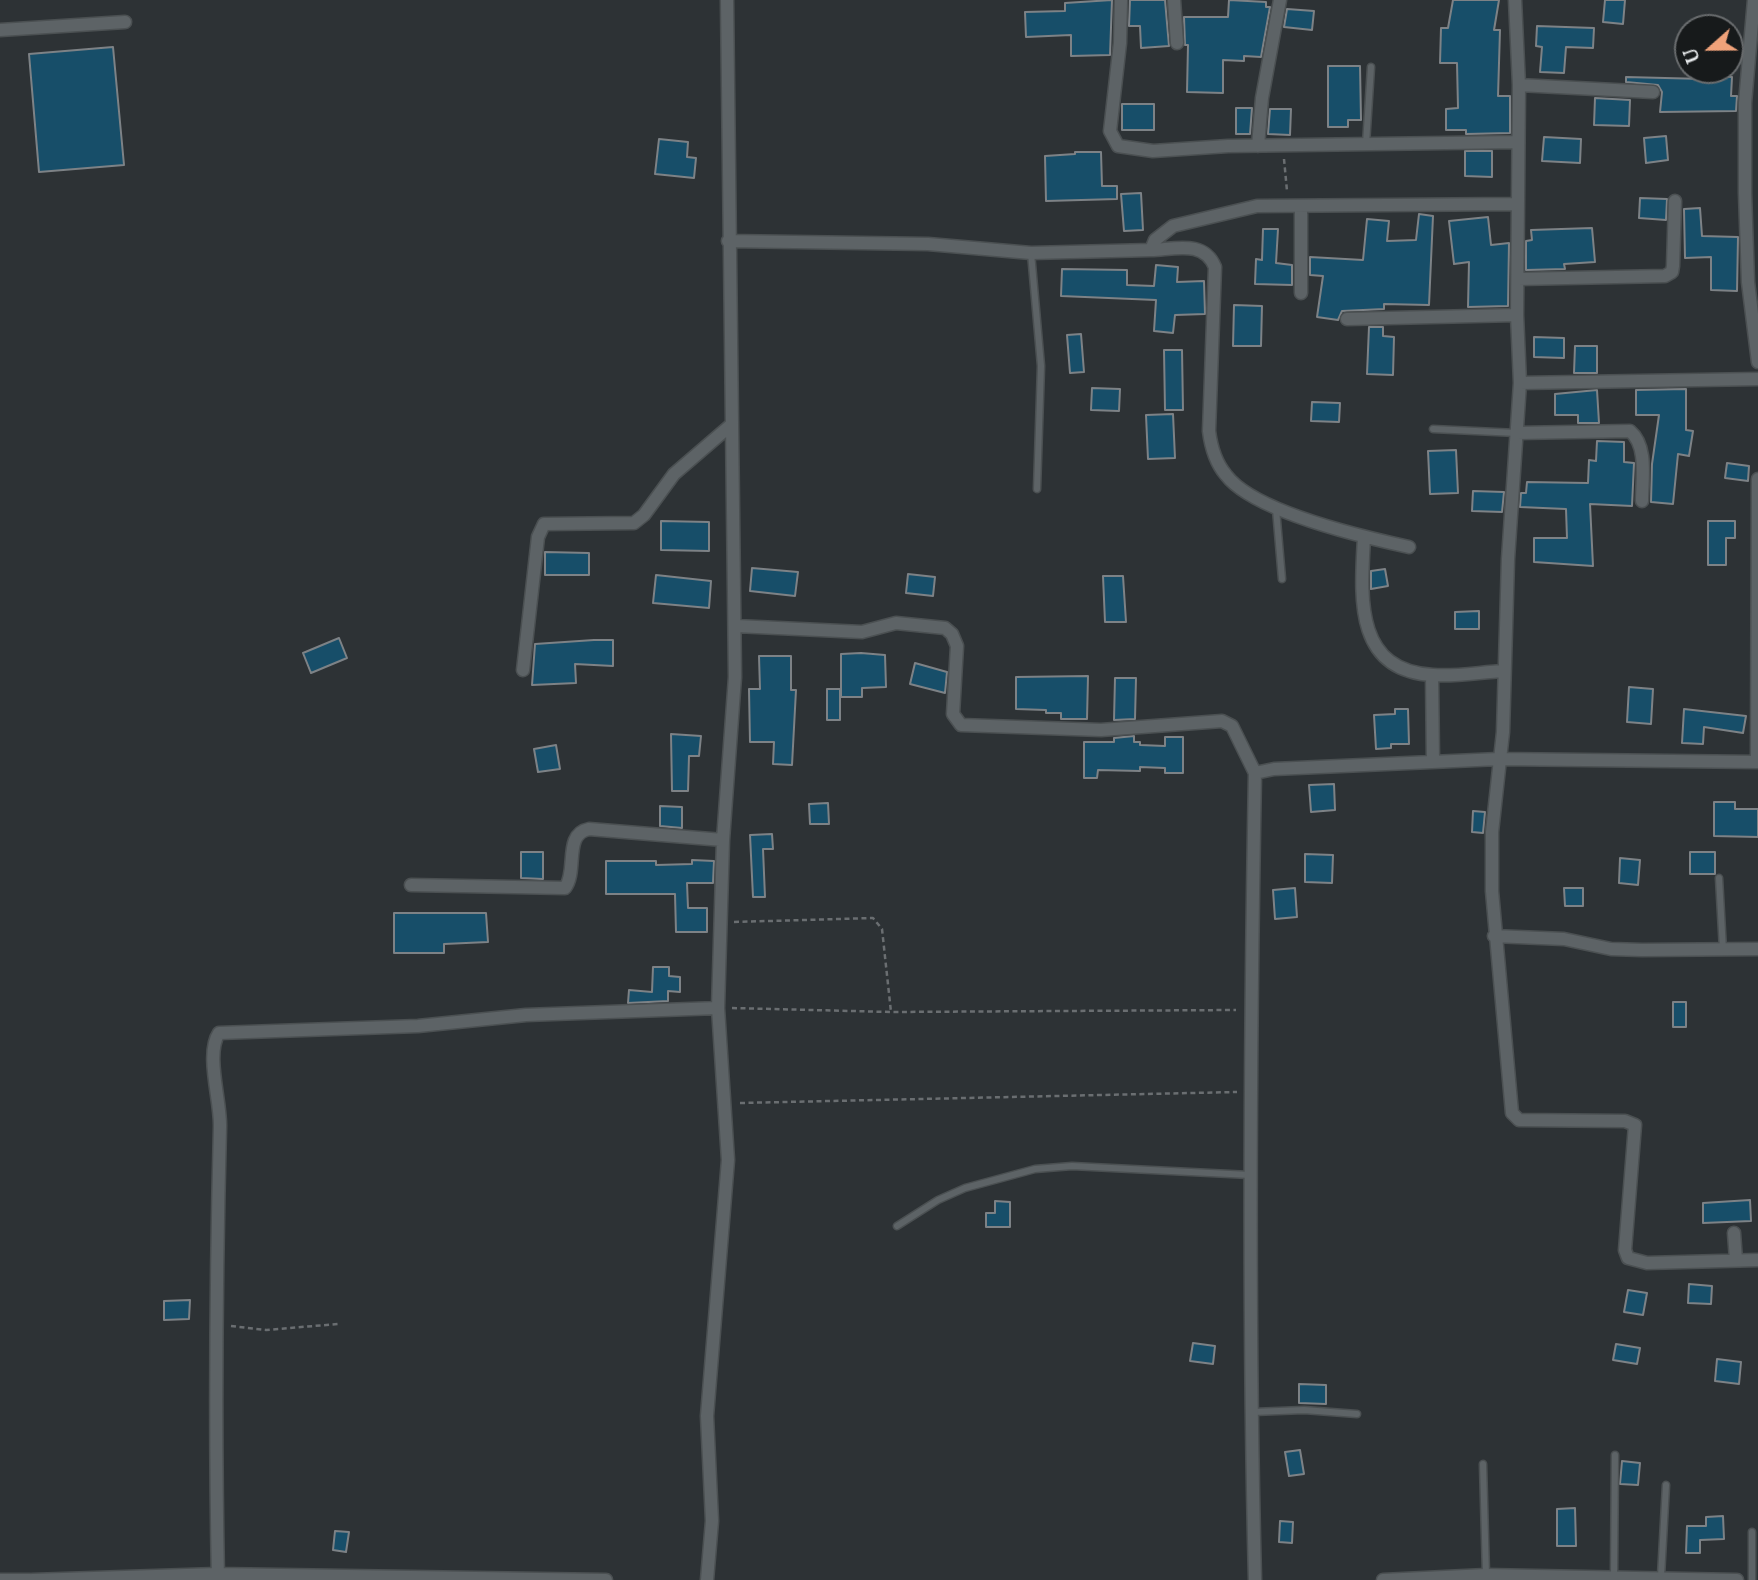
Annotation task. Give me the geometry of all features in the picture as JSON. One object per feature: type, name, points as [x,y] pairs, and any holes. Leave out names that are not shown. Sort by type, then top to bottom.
[{"type":"street","points":[[707,1580],[712,1521],[707,1416],[728,1172],[726,1103],[718,1008],[723,841],[736,626],[728,241],[727,0]]},
{"type":"street","points":[[1121,0],[1121,43],[1111,114],[1112,140],[1118,146],[1140,151],[1258,146],[1518,142]]},
{"type":"street","points":[[1174,0],[1177,43]]},
{"type":"street","points":[[1258,146],[1262,98],[1280,0]]},
{"type":"street","points":[[1515,0],[1519,85],[1517,315],[1520,383],[1499,759],[1492,832],[1494,936],[1508,1091],[1514,1117],[1519,1120],[1632,1123],[1636,1129],[1636,1143],[1625,1250],[1628,1258],[1647,1263],[1758,1260]]},
{"type":"street","points":[[1754,0],[1745,103],[1745,193],[1748,282],[1758,362]]},
{"type":"street","points":[[0,30],[125,22]]},
{"type":"street","points":[[1519,85],[1653,92]]},
{"type":"street","points":[[1518,279],[1665,276],[1672,272],[1673,267],[1675,201]]},
{"type":"street","points":[[1151,250],[1155,240],[1173,226],[1236,209],[1295,205],[1517,204]]},
{"type":"street","points":[[1295,205],[1301,293]]},
{"type":"street","points":[[728,241],[928,244],[1031,253],[1199,248],[1211,257],[1215,267],[1209,430],[1212,451],[1226,476],[1246,493],[1276,508],[1364,537],[1409,547]]},
{"type":"street","points":[[1347,319],[1517,315]]},
{"type":"street","points":[[1520,383],[1758,379]]},
{"type":"street","points":[[523,670],[538,537],[544,524],[552,521],[634,523],[644,515],[674,474],[731,425]]},
{"type":"street","points":[[1517,433],[1630,431],[1638,438],[1641,447],[1642,501]]},
{"type":"street","points":[[1255,774],[1274,769],[1499,759],[1757,762],[1758,479]]},
{"type":"street","points":[[1364,537],[1362,597],[1368,632],[1377,648],[1391,663],[1432,676],[1504,671]]},
{"type":"street","points":[[736,626],[862,632],[896,623],[945,628],[952,634],[957,646],[953,714],[961,726],[1101,730],[1222,721],[1232,726],[1255,774],[1250,1092],[1251,1412],[1255,1580]]},
{"type":"street","points":[[1432,676],[1433,762]]},
{"type":"street","points":[[411,885],[565,888],[571,880],[574,838],[581,831],[589,829],[723,841]]},
{"type":"street","points":[[1494,936],[1564,939],[1611,949],[1758,948]]},
{"type":"street","points":[[217,1577],[214,1324],[221,1116],[213,1056],[214,1040],[219,1033],[395,1027],[526,1015],[718,1008]]},
{"type":"street","points":[[1734,1233],[1736,1260]]},
{"type":"street","points":[[1383,1580],[1486,1575],[1614,1575],[1737,1580]]},
{"type":"street","points":[[0,1580],[217,1577],[606,1580]]},
{"type":"lane","points":[[1366,146],[1371,67]]},
{"type":"lane","points":[[1031,253],[1041,366],[1037,489]]},
{"type":"lane","points":[[1433,429],[1517,433]]},
{"type":"lane","points":[[1276,508],[1282,579]]},
{"type":"lane","points":[[1720,878],[1723,950]]},
{"type":"lane","points":[[897,1226],[938,1200],[965,1188],[1035,1169],[1072,1166],[1252,1175]]},
{"type":"lane","points":[[1251,1412],[1304,1410],[1357,1414]]},
{"type":"lane","points":[[1614,1575],[1615,1455]]},
{"type":"lane","points":[[1483,1464],[1486,1575]]},
{"type":"lane","points":[[1661,1576],[1666,1485]]},
{"type":"lane","points":[[1752,1532],[1752,1580]]},
{"type":"path","points":[[1282,146],[1295,205]]},
{"type":"path","points":[[721,922],[873,918],[882,929],[891,1012]]},
{"type":"path","points":[[718,1008],[891,1012],[1251,1010]]},
{"type":"path","points":[[726,1103],[1250,1092]]},
{"type":"path","points":[[214,1324],[266,1330],[338,1324]]},
{"type":"building","points":[[1112,0],[1110,55],[1071,56],[1071,35],[1026,37],[1025,12],[1065,11],[1065,3]]},
{"type":"building","points":[[1130,0],[1165,0],[1169,46],[1141,48],[1140,26],[1129,26]]},
{"type":"building","points":[[1229,0],[1266,2],[1266,7],[1270,7],[1261,57],[1244,56],[1244,61],[1223,60],[1223,93],[1187,92],[1188,45],[1185,45],[1184,17],[1228,17]]},
{"type":"building","points":[[1453,0],[1499,0],[1494,30],[1500,30],[1498,96],[1510,96],[1510,133],[1466,134],[1466,130],[1446,130],[1446,109],[1458,108],[1457,63],[1440,63],[1441,28],[1448,28]]},
{"type":"building","points":[[1605,0],[1625,0],[1623,24],[1603,22]]},
{"type":"building","points":[[1287,9],[1314,11],[1312,30],[1284,27]]},
{"type":"building","points":[[1537,26],[1594,28],[1593,48],[1566,47],[1564,73],[1540,72],[1542,47],[1536,46]]},
{"type":"building","points":[[113,47],[124,165],[39,172],[29,54]]},
{"type":"building","points":[[1328,66],[1360,66],[1361,120],[1348,120],[1348,127],[1328,127]]},
{"type":"building","points":[[1626,77],[1674,78],[1674,84],[1732,84],[1731,96],[1737,96],[1736,111],[1660,112],[1662,92],[1658,85],[1626,82]]},
{"type":"building","points":[[1595,98],[1630,100],[1629,126],[1594,125]]},
{"type":"building","points":[[1122,104],[1154,104],[1154,130],[1122,130]]},
{"type":"building","points":[[1236,108],[1252,108],[1250,134],[1236,134]]},
{"type":"building","points":[[1270,109],[1291,109],[1290,135],[1268,134]]},
{"type":"building","points":[[1666,136],[1668,160],[1646,163],[1644,138]]},
{"type":"building","points":[[1544,137],[1581,139],[1580,163],[1542,161]]},
{"type":"building","points":[[659,139],[688,142],[687,157],[696,158],[694,178],[655,174]]},
{"type":"building","points":[[1465,151],[1492,151],[1492,177],[1465,176]]},
{"type":"building","points":[[1101,152],[1102,186],[1117,186],[1117,199],[1046,201],[1045,156]]},
{"type":"building","points":[[1141,193],[1143,230],[1124,231],[1121,194]]},
{"type":"building","points":[[1640,198],[1667,199],[1666,220],[1639,218]]},
{"type":"building","points":[[1700,208],[1702,236],[1738,237],[1737,291],[1711,290],[1711,257],[1685,258],[1684,209]]},
{"type":"building","points":[[1419,214],[1433,216],[1429,305],[1384,304],[1384,309],[1342,311],[1338,320],[1317,317],[1323,276],[1310,275],[1310,257],[1363,260],[1367,219],[1389,221],[1387,241],[1416,240]]},
{"type":"building","points":[[1488,217],[1491,245],[1509,243],[1508,306],[1468,307],[1469,262],[1454,264],[1449,221]]},
{"type":"building","points":[[1592,228],[1595,262],[1564,264],[1565,269],[1526,270],[1526,241],[1532,240],[1531,230]]},
{"type":"building","points":[[1263,229],[1278,229],[1276,263],[1292,265],[1292,285],[1255,284],[1256,259],[1262,260]]},
{"type":"building","points":[[1156,265],[1178,267],[1177,282],[1204,281],[1205,314],[1175,315],[1173,333],[1154,331],[1156,300],[1061,296],[1062,269],[1127,270],[1127,285],[1154,286]]},
{"type":"building","points":[[1234,305],[1262,306],[1261,346],[1233,346]]},
{"type":"building","points":[[1369,327],[1383,327],[1383,336],[1394,337],[1393,375],[1367,374]]},
{"type":"building","points":[[1081,334],[1084,372],[1070,373],[1067,335]]},
{"type":"building","points":[[1534,337],[1564,338],[1564,358],[1534,357]]},
{"type":"building","points":[[1575,346],[1597,346],[1597,373],[1574,373]]},
{"type":"building","points":[[1164,350],[1182,350],[1183,410],[1165,410]]},
{"type":"building","points":[[1092,388],[1120,389],[1119,411],[1091,410]]},
{"type":"building","points":[[1686,389],[1686,430],[1693,431],[1689,456],[1678,454],[1673,504],[1651,502],[1652,464],[1659,415],[1636,415],[1636,390]]},
{"type":"building","points":[[1597,390],[1599,423],[1578,423],[1578,415],[1555,415],[1555,394]]},
{"type":"building","points":[[1312,402],[1340,403],[1339,422],[1311,421]]},
{"type":"building","points":[[1173,414],[1175,458],[1148,459],[1146,415]]},
{"type":"building","points":[[1597,441],[1624,442],[1624,462],[1634,463],[1632,506],[1590,504],[1593,566],[1534,562],[1534,538],[1567,538],[1566,509],[1520,507],[1521,493],[1526,493],[1527,482],[1588,483],[1589,460],[1596,461]]},
{"type":"building","points":[[1456,450],[1458,493],[1430,494],[1428,451]]},
{"type":"building","points":[[1727,463],[1749,466],[1748,481],[1725,478]]},
{"type":"building","points":[[1473,491],[1504,492],[1502,512],[1472,511]]},
{"type":"building","points":[[661,521],[709,522],[709,551],[661,550]]},
{"type":"building","points":[[1708,521],[1735,521],[1735,538],[1726,538],[1726,565],[1708,565]]},
{"type":"building","points":[[545,552],[589,553],[589,575],[545,575]]},
{"type":"building","points":[[752,568],[798,572],[795,596],[750,591]]},
{"type":"building","points":[[1385,569],[1388,586],[1371,589],[1371,571]]},
{"type":"building","points":[[908,574],[935,577],[933,596],[906,593]]},
{"type":"building","points":[[656,575],[711,581],[709,608],[653,603]]},
{"type":"building","points":[[1103,576],[1123,576],[1126,622],[1105,622]]},
{"type":"building","points":[[1479,611],[1479,629],[1455,629],[1455,612]]},
{"type":"building","points":[[339,638],[347,658],[311,673],[303,653]]},
{"type":"building","points":[[613,640],[613,666],[575,664],[576,683],[532,685],[535,644]]},
{"type":"building","points":[[841,654],[885,655],[886,687],[862,688],[862,697],[841,697]]},
{"type":"building","points":[[759,656],[791,656],[791,690],[796,690],[792,765],[773,764],[774,742],[750,742],[749,689],[760,689]]},
{"type":"building","points":[[915,663],[947,672],[945,693],[910,684]]},
{"type":"building","points":[[1088,676],[1087,719],[1061,719],[1061,713],[1016,709],[1016,677]]},
{"type":"building","points":[[1115,678],[1136,678],[1135,719],[1114,720]]},
{"type":"building","points":[[1629,687],[1653,689],[1651,724],[1627,722]]},
{"type":"building","points":[[827,689],[840,689],[840,720],[827,720]]},
{"type":"building","points":[[1395,709],[1408,709],[1409,744],[1391,744],[1391,748],[1376,749],[1374,715],[1395,714]]},
{"type":"building","points":[[1684,709],[1746,716],[1743,733],[1704,727],[1703,744],[1682,743]]},
{"type":"building","points":[[671,734],[701,736],[699,756],[689,756],[688,791],[672,791]]},
{"type":"building","points":[[1134,736],[1134,742],[1140,742],[1140,745],[1165,746],[1165,737],[1183,737],[1183,773],[1165,773],[1165,768],[1140,767],[1140,771],[1098,770],[1097,778],[1084,778],[1084,742],[1114,742],[1114,738]]},
{"type":"building","points":[[556,745],[560,769],[538,772],[534,749]]},
{"type":"building","points":[[1334,784],[1335,810],[1311,812],[1309,785]]},
{"type":"building","points":[[1714,802],[1735,802],[1735,809],[1758,809],[1758,837],[1714,836]]},
{"type":"building","points":[[828,803],[829,824],[810,824],[809,804]]},
{"type":"building","points":[[660,806],[682,807],[682,828],[660,826]]},
{"type":"building","points":[[1473,811],[1485,812],[1483,833],[1472,832]]},
{"type":"building","points":[[772,834],[773,849],[763,849],[765,897],[753,897],[750,835]]},
{"type":"building","points":[[521,852],[543,852],[543,879],[521,878]]},
{"type":"building","points":[[1690,852],[1715,852],[1715,874],[1690,874]]},
{"type":"building","points":[[1305,854],[1333,855],[1332,883],[1305,882]]},
{"type":"building","points":[[1620,858],[1640,860],[1638,885],[1619,883]]},
{"type":"building","points":[[692,860],[714,861],[713,883],[687,883],[688,908],[707,908],[707,932],[676,932],[675,894],[606,894],[606,861],[656,861],[656,865],[692,864]]},
{"type":"building","points":[[1295,888],[1297,917],[1275,919],[1273,890]]},
{"type":"building","points":[[1564,888],[1583,888],[1583,906],[1565,906]]},
{"type":"building","points":[[394,913],[486,913],[488,942],[444,944],[444,953],[394,953]]},
{"type":"building","points":[[653,967],[669,967],[669,976],[680,977],[680,992],[668,991],[668,1001],[628,1003],[629,990],[652,992]]},
{"type":"building","points":[[1673,1002],[1686,1002],[1686,1027],[1673,1027]]},
{"type":"building","points":[[1750,1200],[1751,1221],[1703,1223],[1703,1203]]},
{"type":"building","points":[[995,1201],[1010,1202],[1010,1227],[986,1227],[986,1213],[995,1213]]},
{"type":"building","points":[[1689,1284],[1712,1286],[1711,1304],[1688,1303]]},
{"type":"building","points":[[1628,1290],[1647,1293],[1643,1315],[1624,1312]]},
{"type":"building","points":[[190,1300],[189,1319],[164,1320],[164,1301]]},
{"type":"building","points":[[1193,1343],[1215,1346],[1213,1364],[1190,1361]]},
{"type":"building","points":[[1616,1344],[1640,1348],[1637,1364],[1613,1360]]},
{"type":"building","points":[[1717,1359],[1741,1362],[1739,1384],[1715,1381]]},
{"type":"building","points":[[1299,1384],[1326,1385],[1326,1404],[1299,1403]]},
{"type":"building","points":[[1300,1450],[1304,1474],[1289,1476],[1285,1452]]},
{"type":"building","points":[[1622,1461],[1640,1463],[1638,1485],[1620,1484]]},
{"type":"building","points":[[1575,1508],[1576,1546],[1557,1546],[1557,1509]]},
{"type":"building","points":[[1723,1516],[1724,1539],[1700,1540],[1700,1553],[1686,1553],[1687,1526],[1706,1526],[1706,1517]]},
{"type":"building","points":[[1280,1521],[1293,1522],[1292,1543],[1279,1542]]},
{"type":"building","points":[[335,1531],[349,1532],[346,1552],[333,1550]]}]
